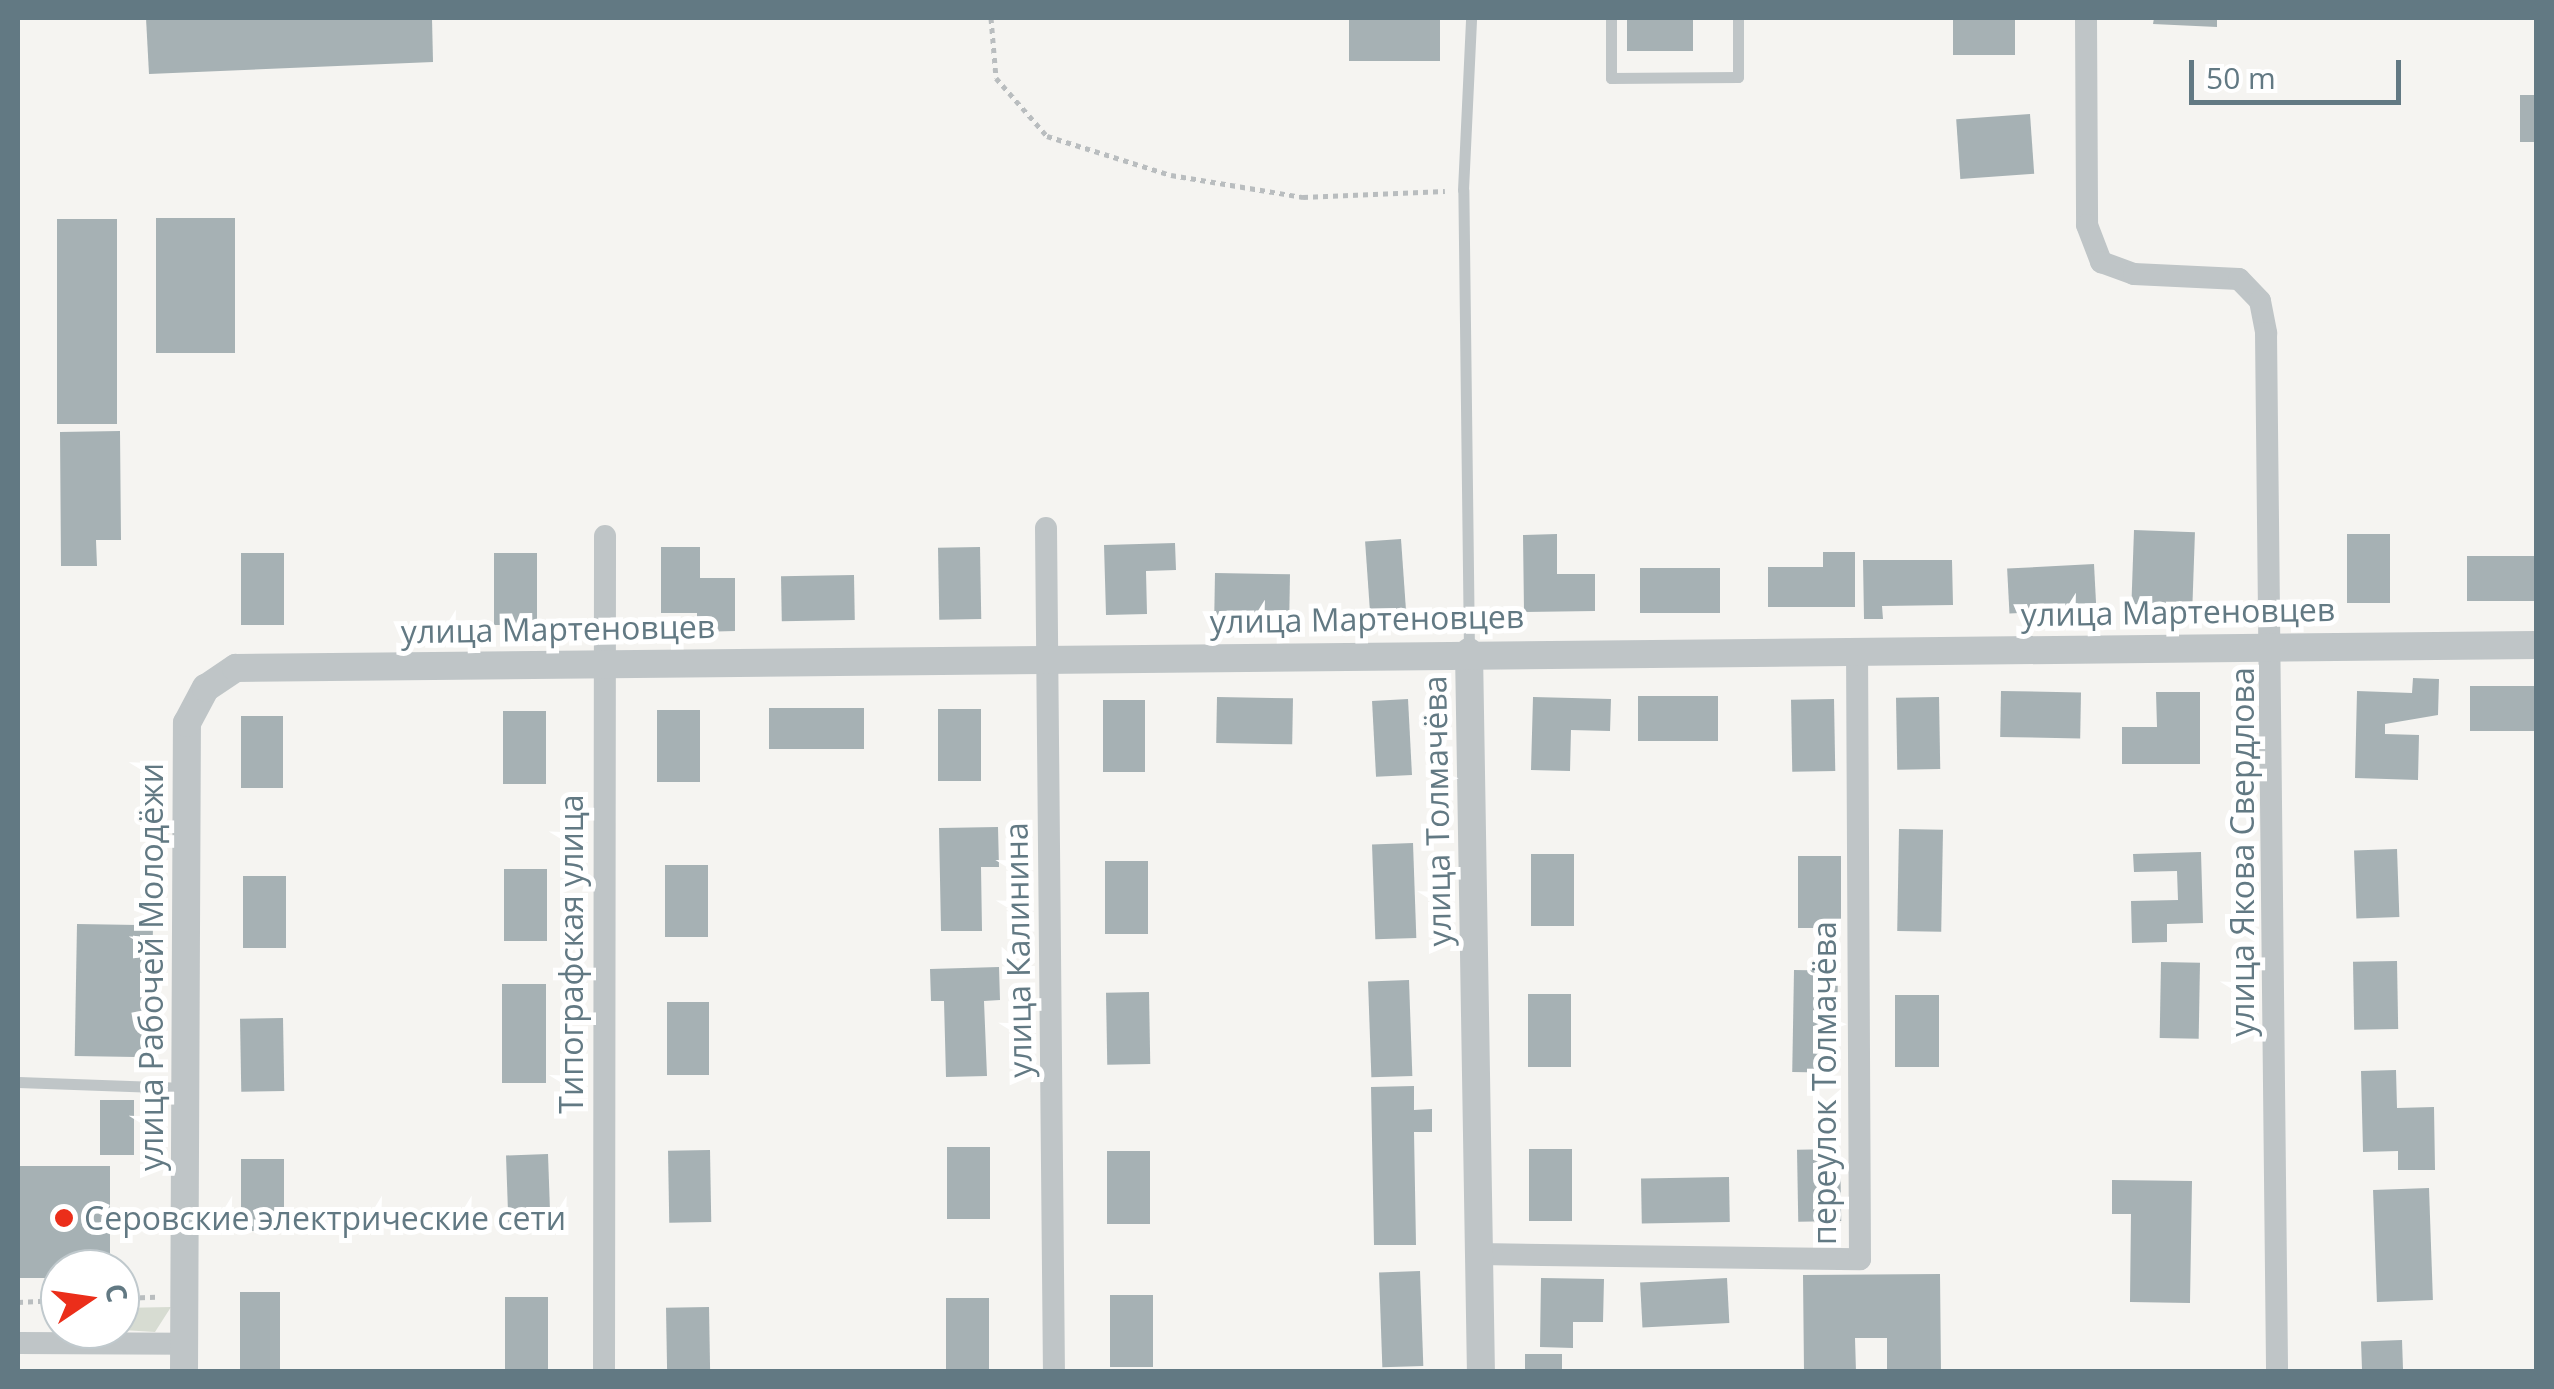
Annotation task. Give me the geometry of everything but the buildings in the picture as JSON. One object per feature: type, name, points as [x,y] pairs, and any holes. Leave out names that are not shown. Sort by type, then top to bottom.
[{"type":"street","name":"улица Якова Свердлова","points":[[2086,18],[2087,225],[2101,262],[2134,274],[2239,279],[2260,302],[2266,333],[2274,645],[2277,1372]]},
{"type":"street","name":"улица Калинина","points":[[1046,528],[1054,1372]]},
{"type":"street","name":"Типографская улица","points":[[604,1372],[605,536]]},
{"type":"street","name":"улица Мартеновцев","points":[[206,688],[236,668],[1470,652],[2536,645]]},
{"type":"street","name":"переулок Толмачёва","points":[[1480,1254],[1860,1259],[1856,650]]},
{"type":"street","name":"улица Толмачёва","points":[[1470,652],[1482,1372]]},
{"type":"street","name":"улица Рабочей Молодёжи","points":[[184,1358],[186,724],[206,688]]},
{"type":"street","points":[[18,1342],[184,1358]]},
{"type":"lane","name":"улица Толмачёва","points":[[1470,652],[1463,190],[1471,18]]},
{"type":"lane","points":[[1611,18],[1611,78],[1738,77],[1738,18]]},
{"type":"lane","points":[[18,1082],[186,1088]]},
{"type":"path","points":[[991,18],[996,78],[1047,136],[1171,175],[1303,196],[1463,190]]},
{"type":"path","points":[[140,1298],[184,1297]]},
{"type":"shaded area","points":[[171,1307],[155,1332],[140,1331],[140,1308]]},
{"type":"place","name":"Серовские электрические сети","points":[[64,1218]]}]
